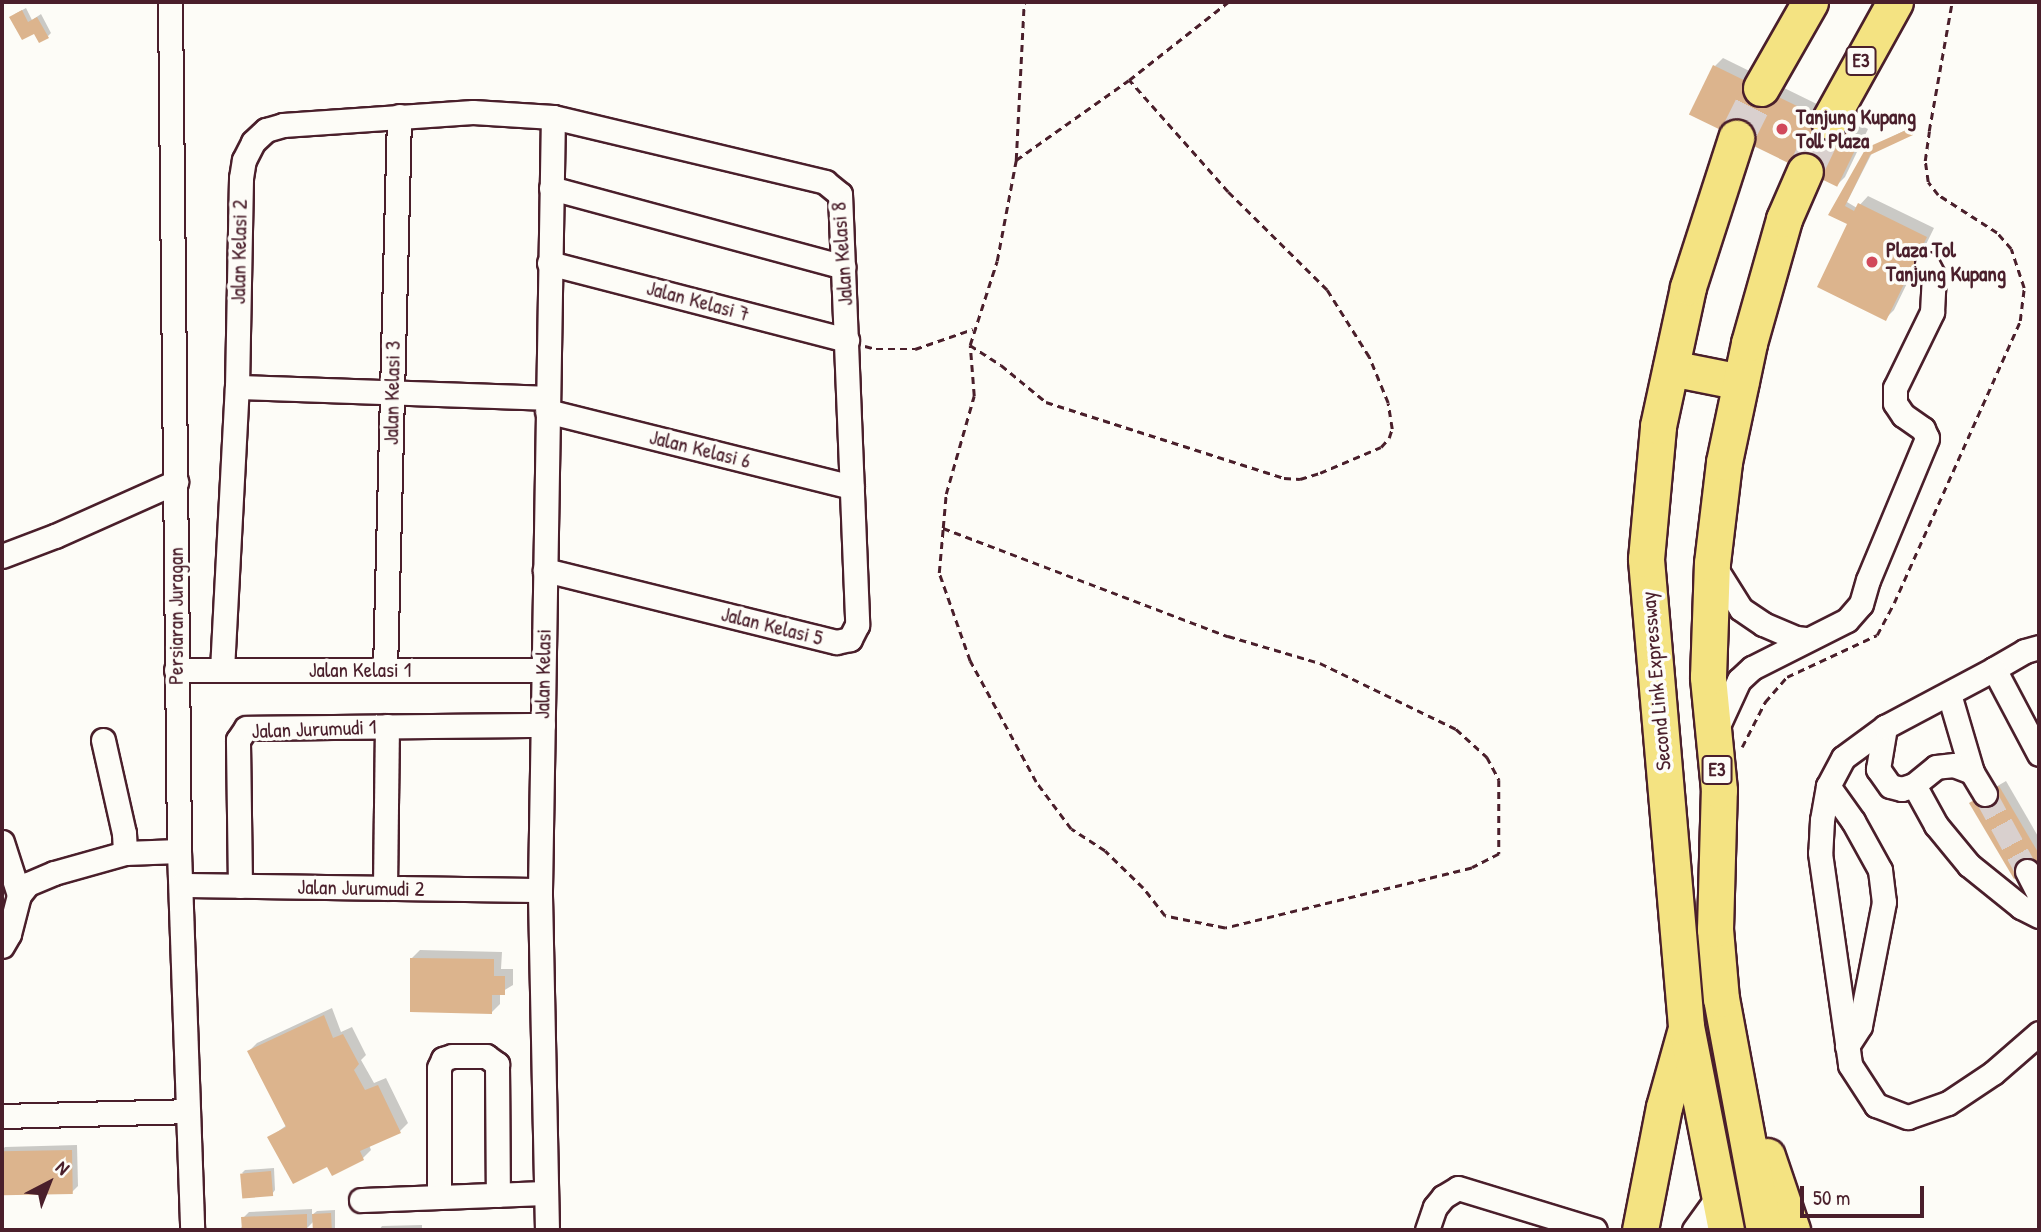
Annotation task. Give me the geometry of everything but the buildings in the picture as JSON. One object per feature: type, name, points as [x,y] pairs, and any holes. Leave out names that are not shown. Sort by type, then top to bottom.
[{"type":"highway","points":[[1761,88],[1810,2]]},
{"type":"highway","name":"E3","points":[[1829,121],[1895,2]]},
{"type":"highway","name":"Second Link Expressway","points":[[1726,1230],[1686,1026],[1646,559],[1658,426],[1688,287],[1736,138]]},
{"type":"highway","name":"E3","points":[[1764,1230],[1721,999],[1715,929],[1719,790],[1708,677],[1712,563],[1724,462],[1741,382],[1784,219],[1805,171]]},
{"type":"highway","points":[[1671,368],[1741,382]]},
{"type":"highway","points":[[1640,1230],[1664,1107],[1686,1026]]},
{"type":"highway","points":[[1737,1077],[1793,1230]]},
{"type":"street","name":"Persiaran Juragan","points":[[170,2],[179,850],[192,1230]]},
{"type":"street","name":"Jalan Kelasi 2","points":[[222,670],[237,387],[241,178],[244,160],[253,142],[266,130],[283,125],[473,111],[553,117]]},
{"type":"street","name":"Jalan Kelasi 3","points":[[385,670],[399,116]]},
{"type":"street","name":"Jalan Kelasi","points":[[547,1230],[540,890],[553,117]]},
{"type":"street","name":"Jalan Kelasi 8","points":[[553,117],[834,186],[842,204],[852,487]]},
{"type":"street","points":[[551,188],[844,267]]},
{"type":"street","name":"Jalan Kelasi 7","points":[[549,263],[847,340]]},
{"type":"street","points":[[1713,736],[1740,680],[1766,659],[1847,620],[1861,604],[1867,580],[1927,438],[1923,429],[1903,415],[1895,403],[1895,388],[1932,312],[1934,277],[1927,264]]},
{"type":"street","name":"Jalan Kelasi 6","points":[[237,387],[392,393],[547,405],[852,487]]},
{"type":"street","points":[[2,556],[55,536],[176,482]]},
{"type":"street","name":"Jalan Kelasi 5","points":[[545,570],[843,642],[850,639],[856,625],[852,487]]},
{"type":"street","points":[[1712,563],[1741,609],[1763,624],[1805,639]]},
{"type":"street","points":[[2039,647],[2025,651],[1949,694],[1902,715],[1843,758],[1828,786],[1820,853],[1850,1065],[1876,1105],[1908,1117],[1948,1104],[1993,1073],[2039,1033]]},
{"type":"street","points":[[1994,668],[2039,754]]},
{"type":"street","name":"Jalan Kelasi 1","points":[[176,670],[543,670]]},
{"type":"street","points":[[1949,694],[1972,772],[1985,794]]},
{"type":"street","name":"Jalan Jurumudi 1","points":[[240,886],[238,740],[241,731],[250,727],[542,725]]},
{"type":"street","points":[[385,888],[387,726]]},
{"type":"street","points":[[1885,727],[1878,769],[1890,786],[1902,789],[1914,785],[1936,767],[1954,765],[1972,772]]},
{"type":"street","points":[[103,740],[125,853]]},
{"type":"street","points":[[1914,785],[1936,825],[1969,866],[2021,908],[2039,916]]},
{"type":"street","points":[[1828,786],[1853,821],[1880,870],[1884,902],[1860,1026],[1847,1046]]},
{"type":"street","points":[[2,842],[19,895]]},
{"type":"street","points":[[2,946],[9,934],[19,895],[28,884],[46,876],[125,853],[179,850]]},
{"type":"street","points":[[2027,872],[2039,895]]},
{"type":"street","name":"Jalan Jurumudi 2","points":[[181,885],[540,890]]},
{"type":"street","points":[[439,1197],[439,1068],[443,1059],[452,1056],[486,1056],[497,1064],[498,1195]]},
{"type":"street","points":[[2,1116],[188,1111]]},
{"type":"street","points":[[1427,1230],[1435,1208],[1443,1197],[1458,1188],[1595,1230]]},
{"type":"street","points":[[361,1200],[546,1193]]},
{"type":"street","points":[[1694,1230],[1720,1194]]},
{"type":"path","points":[[943,528],[1228,636],[1320,663],[1456,729],[1487,757],[1499,780],[1499,854],[1472,868],[1225,928],[1165,916],[1143,888],[1105,851],[1071,830],[1036,782],[970,661],[939,573],[946,494],[974,396],[970,345],[997,261],[1016,160],[1024,2]]},
{"type":"path","points":[[1016,160],[1129,80],[1228,2]]},
{"type":"path","points":[[1952,2],[1929,131],[1925,161],[1928,182],[1938,195],[1997,233]]},
{"type":"path","points":[[970,345],[1001,365],[1046,402],[1284,478],[1300,478],[1320,473],[1381,447],[1389,438],[1392,429],[1388,404],[1369,357],[1327,290],[1228,192],[1129,80]]},
{"type":"path","points":[[847,340],[876,349],[915,349],[974,329]]},
{"type":"tunnel","points":[[1736,138],[1761,88]]},
{"type":"tunnel","points":[[1805,171],[1829,121]]},
{"type":"tunnel","points":[[1985,794],[2027,871]]},
{"type":"place","name":"Tanjung Kupang Toll Plaza","points":[[1782,129]]},
{"type":"place","name":"Plaza Tol Tanjung Kupang","points":[[1872,262]]}]
